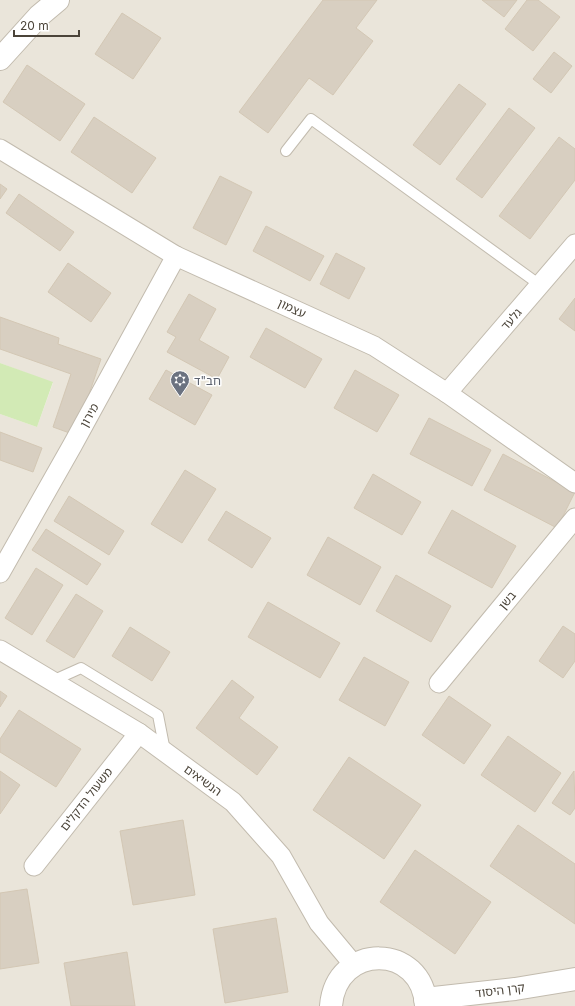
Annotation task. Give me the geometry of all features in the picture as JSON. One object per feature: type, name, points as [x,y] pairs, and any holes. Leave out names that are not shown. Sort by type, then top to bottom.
[{"type":"street","points":[[0,59],[39,16],[58,0]]},
{"type":"street","name":"עצמון","points":[[0,149],[176,256],[374,346],[447,393],[575,483]]},
{"type":"street","name":"גלעד","points":[[447,393],[575,244]]},
{"type":"street","name":"מירון","points":[[0,573],[72,446],[176,256]]},
{"type":"street","name":"בשן","points":[[439,683],[575,518]]},
{"type":"street","name":"הנשיאים","points":[[0,650],[138,733],[233,802],[281,856],[319,923],[354,964]]},
{"type":"street","name":"משעול הדקלים","points":[[34,866],[138,733]]},
{"type":"street","points":[[331,1006],[332,995],[336,983],[344,972],[354,964],[376,958],[399,962],[409,969],[417,977],[426,1002]]},
{"type":"street","name":"קרן היסוד","points":[[426,1002],[575,979]]},
{"type":"lane","points":[[286,151],[312,119],[540,285]]},
{"type":"lane","points":[[52,681],[81,668],[158,715],[165,753]]},
{"type":"shaded area","points":[[0,0],[575,0],[575,1006],[0,1006],[0,414],[37,427],[53,383],[0,363]]},
{"type":"green space","points":[[0,363],[53,382],[37,427],[0,414]]},
{"type":"building","points":[[323,0],[377,0],[356,28],[373,41],[333,95],[309,78],[268,133],[239,112]]},
{"type":"building","points":[[482,0],[517,0],[504,17]]},
{"type":"building","points":[[527,0],[538,0],[560,17],[533,51],[505,29]]},
{"type":"building","points":[[122,13],[161,38],[133,79],[95,54]]},
{"type":"building","points":[[554,52],[572,66],[551,93],[533,79]]},
{"type":"building","points":[[27,65],[85,104],[60,141],[3,102]]},
{"type":"building","points":[[459,84],[486,104],[440,165],[413,145]]},
{"type":"building","points":[[509,108],[535,128],[482,198],[456,179]]},
{"type":"building","points":[[94,117],[156,158],[132,193],[71,152]]},
{"type":"building","points":[[559,137],[575,149],[575,180],[530,239],[499,216]]},
{"type":"building","points":[[220,176],[252,192],[226,245],[193,228]]},
{"type":"building","points":[[0,184],[7,189],[0,199]]},
{"type":"building","points":[[19,194],[74,232],[60,251],[6,213]]},
{"type":"building","points":[[266,226],[324,256],[310,281],[253,251]]},
{"type":"building","points":[[336,253],[365,268],[349,299],[320,284]]},
{"type":"building","points":[[68,263],[111,293],[91,322],[48,292]]},
{"type":"building","points":[[189,294],[216,309],[199,340],[229,357],[217,379],[167,352],[176,337],[167,332]]},
{"type":"building","points":[[575,298],[575,331],[559,319]]},
{"type":"building","points":[[0,317],[59,338],[58,344],[101,359],[75,435],[53,427],[71,374],[0,349]]},
{"type":"building","points":[[266,328],[322,359],[305,388],[250,357]]},
{"type":"building","name":"חב\"ד","points":[[166,370],[212,395],[195,425],[149,399]]},
{"type":"building","points":[[355,370],[399,395],[377,432],[334,408]]},
{"type":"building","points":[[429,418],[491,450],[472,486],[410,454]]},
{"type":"building","points":[[0,432],[42,448],[33,472],[0,460]]},
{"type":"building","points":[[503,454],[575,492],[557,528],[484,490]]},
{"type":"building","points":[[185,470],[216,489],[182,543],[151,524]]},
{"type":"building","points":[[373,474],[421,502],[402,535],[354,508]]},
{"type":"building","points":[[69,496],[124,531],[109,555],[54,521]]},
{"type":"building","points":[[452,510],[516,546],[492,588],[428,553]]},
{"type":"building","points":[[226,511],[271,538],[252,568],[208,540]]},
{"type":"building","points":[[46,529],[101,564],[87,585],[32,550]]},
{"type":"building","points":[[328,537],[381,567],[360,605],[307,575]]},
{"type":"building","points":[[36,568],[63,585],[32,635],[5,618]]},
{"type":"building","points":[[396,575],[451,606],[431,642],[376,611]]},
{"type":"building","points":[[76,594],[103,611],[74,658],[46,641]]},
{"type":"building","points":[[268,602],[340,643],[320,678],[248,637]]},
{"type":"building","points":[[563,626],[575,634],[575,661],[563,678],[539,661]]},
{"type":"building","points":[[130,627],[170,652],[152,681],[112,656]]},
{"type":"building","points":[[364,657],[409,682],[385,726],[339,700]]},
{"type":"building","points":[[232,680],[254,697],[239,718],[278,747],[257,775],[196,728]]},
{"type":"building","points":[[0,691],[7,696],[0,707]]},
{"type":"building","points":[[449,696],[491,725],[464,764],[422,735]]},
{"type":"building","points":[[19,710],[81,749],[56,787],[0,752],[0,739]]},
{"type":"building","points":[[508,736],[561,773],[535,812],[481,775]]},
{"type":"building","points":[[349,757],[421,805],[384,859],[313,810]]},
{"type":"building","points":[[0,771],[20,785],[0,814]]},
{"type":"building","points":[[574,771],[575,808],[570,815],[552,803]]},
{"type":"building","points":[[183,820],[195,895],[133,905],[120,831]]},
{"type":"building","points":[[518,825],[575,864],[575,924],[490,866]]},
{"type":"building","points":[[415,850],[491,902],[455,954],[380,902]]},
{"type":"building","points":[[27,889],[39,963],[0,969],[0,893]]},
{"type":"building","points":[[276,918],[288,992],[225,1003],[213,929]]},
{"type":"building","points":[[127,952],[135,1006],[71,1006],[64,963]]},
{"type":"place","name":"חב\"ד","points":[[180,397]]}]
